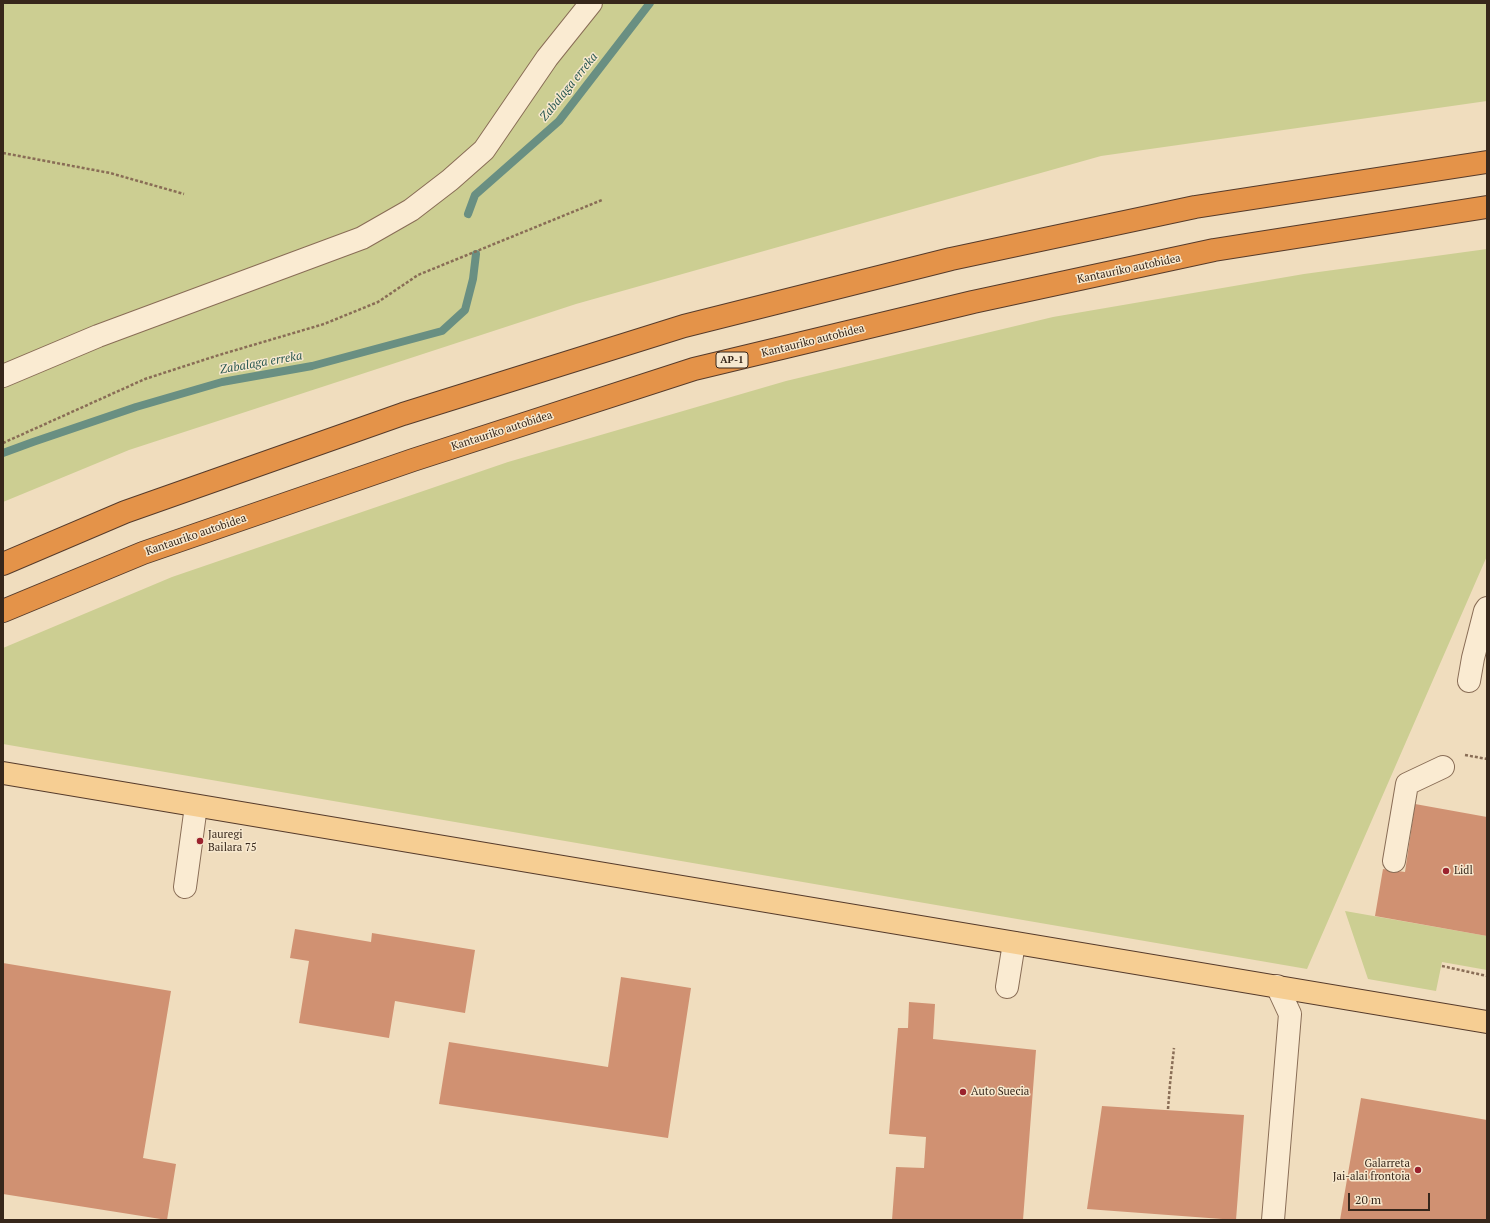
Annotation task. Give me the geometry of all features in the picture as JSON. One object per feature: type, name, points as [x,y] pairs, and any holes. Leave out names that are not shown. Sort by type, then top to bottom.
[{"type":"highway","points":[[3,564],[125,512],[403,414],[684,326],[952,259],[1195,207],[1487,162]]},
{"type":"highway","name":"Kantauriko autobidea","points":[[3,611],[144,553],[413,460],[694,369],[973,302],[1214,250],[1487,207]]},
{"type":"main road","points":[[3,773],[1477,1020],[1487,1031]]},
{"type":"street","points":[[3,376],[98,336],[362,238],[411,210],[450,180],[484,150],[547,58],[591,3]]},
{"type":"street","points":[[1487,608],[1484,611],[1473,658],[1474,679],[1487,628]]},
{"type":"street","points":[[1394,861],[1407,784],[1443,767]]},
{"type":"street","points":[[185,887],[196,806]]},
{"type":"street","points":[[1007,987],[1014,943]]},
{"type":"street","points":[[1272,1220],[1290,1014],[1277,986]]},
{"type":"path","points":[[3,154],[110,173],[184,194]]},
{"type":"path","points":[[3,443],[146,379],[219,355],[324,324],[378,302],[418,275],[602,200]]},
{"type":"path","points":[[1463,755],[1487,759]]},
{"type":"path","points":[[1442,966],[1487,976]]},
{"type":"path","points":[[1168,1109],[1174,1048]]},
{"type":"green space","points":[[3,3],[1487,3],[1487,101],[1101,156],[576,304],[129,450],[3,502]]},
{"type":"green space","points":[[1487,249],[1487,556],[1307,969],[3,744],[3,648],[172,577],[508,462],[786,381],[1053,317],[1304,274]]},
{"type":"green space","points":[[1345,911],[1487,936],[1487,970],[1442,962],[1436,991],[1368,979]]},
{"type":"building","name":"Lidl","points":[[1415,804],[1487,817],[1487,936],[1375,916],[1383,869],[1405,872]]},
{"type":"building","points":[[295,929],[371,942],[372,933],[475,950],[465,1013],[395,1001],[389,1038],[299,1023],[309,961],[290,958]]},
{"type":"building","points":[[3,963],[171,991],[143,1158],[176,1164],[167,1220],[3,1194]]},
{"type":"building","points":[[621,977],[691,988],[668,1138],[439,1104],[449,1042],[608,1067]]},
{"type":"building","name":"Auto Suecia","points":[[909,1002],[935,1004],[933,1039],[1036,1050],[1023,1220],[892,1220],[896,1167],[924,1168],[926,1137],[889,1134],[898,1028],[908,1028]]},
{"type":"building","name":"Galarreta Jai-alai frontoia","points":[[1361,1098],[1487,1120],[1487,1220],[1340,1220]]},
{"type":"building","points":[[1102,1106],[1244,1115],[1236,1220],[1087,1209]]},
{"type":"waterway","name":"Zabalaga erreka","points":[[468,214],[475,195],[559,121],[650,3]]},
{"type":"waterway","name":"Zabalaga erreka","points":[[3,453],[136,407],[222,382],[312,366],[442,331],[465,310],[473,279],[476,254]]},
{"type":"place","name":"Jauregi Bailara 75","points":[[200,841]]},
{"type":"place","name":"Lidl","points":[[1446,871]]},
{"type":"place","name":"Auto Suecia","points":[[963,1092]]},
{"type":"place","name":"Galarreta Jai-alai frontoia","points":[[1418,1170]]}]
